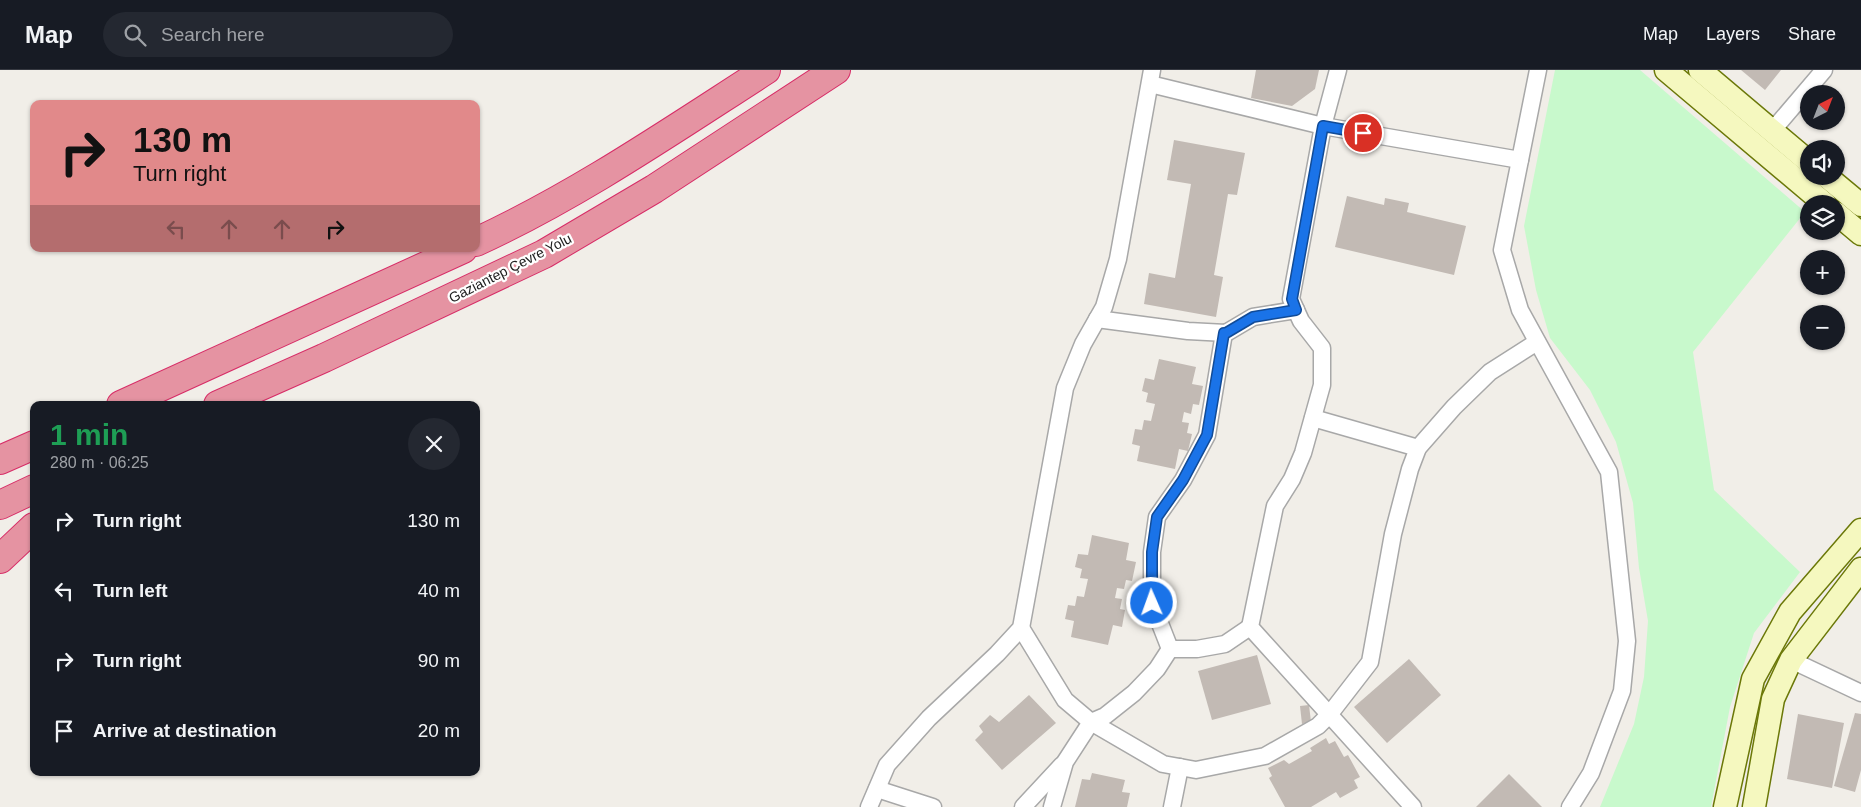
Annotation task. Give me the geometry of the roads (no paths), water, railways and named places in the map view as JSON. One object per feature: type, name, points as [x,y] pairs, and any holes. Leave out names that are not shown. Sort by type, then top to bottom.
[{"type":"highway","points":[[480,240],[516,224],[627,160],[766,70]]},
{"type":"highway","name":"Gaziantep Çevre Yolu","points":[[228,401],[544,254],[654,189],[836,70]]},
{"type":"highway","points":[[130,401],[456,252]]},
{"type":"highway","points":[[0,460],[30,447]]},
{"type":"highway","points":[[0,505],[30,491]]},
{"type":"highway","points":[[0,559],[30,531]]},
{"type":"street","points":[[1170,649],[1225,644],[1250,627],[1275,506],[1292,479],[1303,453],[1322,385],[1322,348],[1301,321],[1292,299],[1323,126],[1338,70]]},
{"type":"street","points":[[1538,70],[1502,250],[1520,310],[1609,472],[1627,641],[1622,692],[1591,774],[1570,807]]},
{"type":"street","points":[[1666,70],[1814,195]]},
{"type":"street","points":[[1700,70],[1800,154]]},
{"type":"street","points":[[1772,131],[1824,70]]},
{"type":"street","points":[[869,807],[886,765],[929,718],[997,654],[1021,628],[1065,388],[1083,344],[1104,306],[1118,259],[1151,77],[1323,126],[1520,160]]},
{"type":"street","points":[[1837,185],[1861,205]]},
{"type":"street","points":[[1845,221],[1861,234]]},
{"type":"street","points":[[1097,319],[1188,331],[1226,333],[1253,317],[1296,310]]},
{"type":"street","points":[[1170,649],[1152,603],[1152,552],[1157,517],[1183,480],[1207,435],[1224,333]]},
{"type":"street","points":[[1021,628],[1065,700],[1091,722],[1163,764],[1196,770],[1265,756],[1318,726],[1330,715],[1370,662],[1394,534],[1410,469],[1418,448],[1454,407],[1490,372],[1537,342]]},
{"type":"street","points":[[1313,418],[1418,448]]},
{"type":"street","points":[[1725,807],[1753,679],[1790,612],[1861,530]]},
{"type":"street","points":[[1754,807],[1773,699],[1791,660],[1861,569]]},
{"type":"street","points":[[1250,627],[1413,807]]},
{"type":"street","points":[[1023,807],[1065,762],[1091,722],[1105,716],[1134,693],[1157,669],[1170,649]]},
{"type":"street","points":[[1791,660],[1861,692]]},
{"type":"street","points":[[1052,807],[1065,762]]},
{"type":"street","points":[[1172,807],[1180,767]]},
{"type":"street","points":[[877,789],[933,807]]}]
